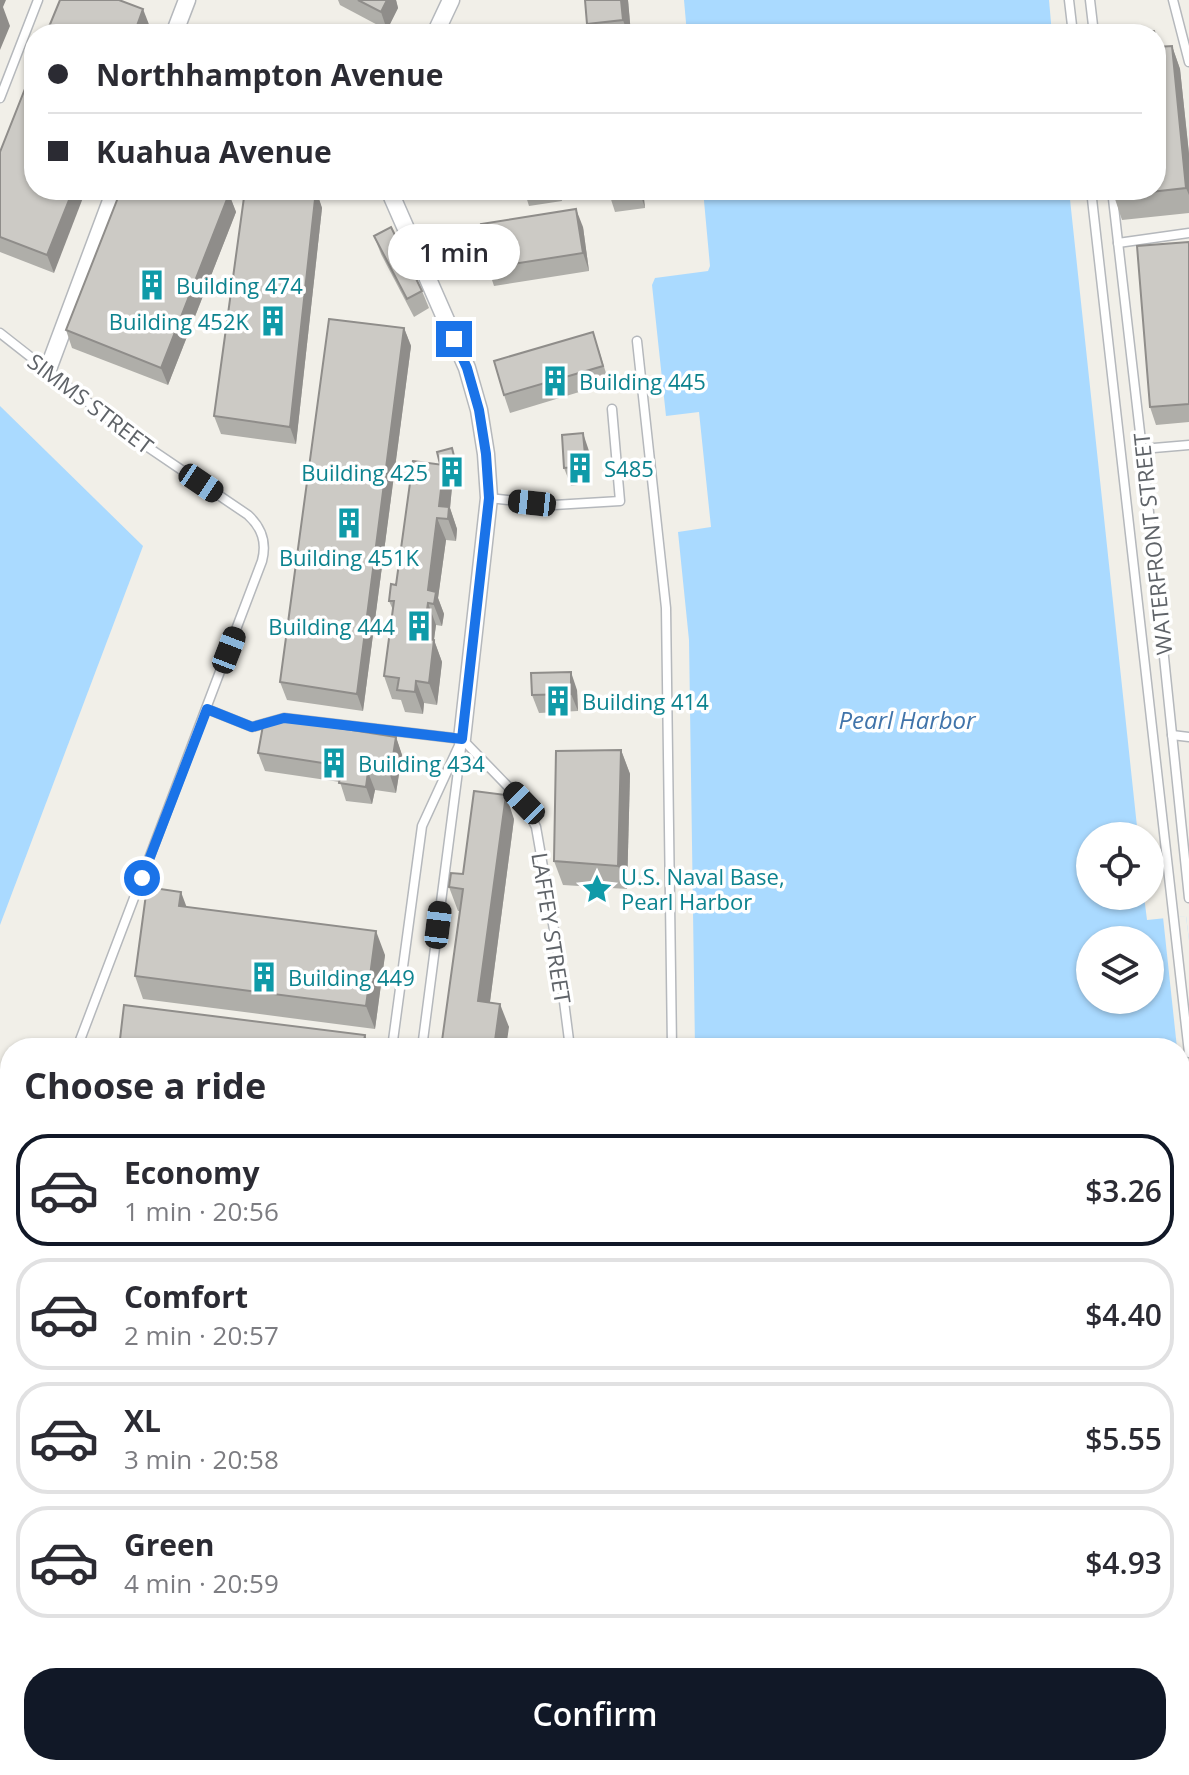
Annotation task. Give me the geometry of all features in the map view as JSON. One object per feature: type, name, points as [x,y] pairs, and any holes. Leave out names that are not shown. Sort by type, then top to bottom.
[{"type":"street","points":[[440,24],[451,0]]},
{"type":"street","points":[[177,24],[184,1]]},
{"type":"street","points":[[47,372],[111,200]]},
{"type":"street","points":[[393,200],[467,368],[479,410],[486,454],[489,498],[462,739]]},
{"type":"lane","points":[[29,24],[38,0]]},
{"type":"lane","points":[[1069,0],[1072,24]]},
{"type":"lane","points":[[1090,0],[1093,24]]},
{"type":"lane","points":[[1173,0],[1189,62]]},
{"type":"lane","points":[[0,98],[24,36]]},
{"type":"lane","points":[[1092,200],[1187,1038]]},
{"type":"lane","name":"WATERFRONT STREET","points":[[1113,200],[1189,898]]},
{"type":"lane","points":[[1118,243],[1189,233]]},
{"type":"lane","name":"SIMMS STREET","points":[[0,333],[130,435],[248,515],[260,528],[265,544],[264,555],[207,709],[81,1038]]},
{"type":"lane","points":[[637,341],[666,608],[672,1038]]},
{"type":"lane","points":[[489,498],[554,505],[620,501],[612,409]]},
{"type":"lane","points":[[1142,449],[1189,445]]},
{"type":"lane","points":[[207,709],[252,727],[284,718],[462,739]]},
{"type":"lane","points":[[1172,735],[1189,737]]},
{"type":"lane","points":[[393,1038],[422,826],[462,739]]},
{"type":"lane","points":[[423,1038],[462,739]]},
{"type":"lane","name":"LAFFEY STREET","points":[[462,739],[524,803],[536,827],[569,1038]]},
{"type":"water","points":[[684,0],[1049,0],[1051,24],[686,24]]},
{"type":"water","name":"Pearl Harbor","points":[[704,200],[1070,200],[1137,822],[1076,822],[1076,910],[1146,910],[1147,920],[1186,916],[1189,940],[1189,1038],[695,1038],[689,640],[678,532],[711,527],[699,412],[666,416],[652,285],[655,278],[708,271]]},
{"type":"water","points":[[0,406],[143,546],[0,925]]},
{"type":"pier","points":[[1186,916],[1189,940],[1189,1038],[1176,1038],[1163,917]]},
{"type":"building","points":[[60,0],[119,0],[143,9],[138,24],[50,24]]},
{"type":"building","points":[[358,0],[387,0],[381,12]]},
{"type":"building","points":[[585,0],[621,0],[623,20],[587,24]]},
{"type":"building","points":[[1166,46],[1172,46],[1186,188],[1166,190]]},
{"type":"building","points":[[24,91],[24,200],[69,200],[47,255],[0,237],[0,152]]},
{"type":"building","name":"Building 474","points":[[117,200],[227,200],[161,368],[66,330]]},
{"type":"building","name":"Building 452K","points":[[244,200],[315,200],[290,427],[214,416]]},
{"type":"building","points":[[576,209],[583,253],[488,268],[481,224]]},
{"type":"building","points":[[391,227],[422,291],[407,299],[374,236]]},
{"type":"building","points":[[1189,242],[1189,404],[1150,407],[1137,246]]},
{"type":"building","name":"Building 451K","points":[[329,319],[404,328],[357,694],[280,682]]},
{"type":"building","points":[[593,332],[603,366],[504,395],[494,361]]},
{"type":"building","points":[[583,433],[586,466],[564,468],[562,435]]},
{"type":"building","points":[[452,448],[457,468],[447,471],[440,464],[437,452]]},
{"type":"building","points":[[413,461],[444,465],[439,506],[449,507],[448,519],[437,518],[428,590],[436,592],[434,604],[428,603],[423,638],[434,640],[429,683],[416,681],[415,692],[397,690],[399,678],[384,676],[394,601],[389,601],[391,584],[396,585]]},
{"type":"building","points":[[571,672],[571,694],[532,695],[531,673]]},
{"type":"building","points":[[275,718],[396,737],[390,775],[368,772],[366,787],[339,783],[342,766],[258,753],[264,720],[275,722]]},
{"type":"building","points":[[621,750],[618,866],[554,861],[556,751]]},
{"type":"building","points":[[474,791],[506,795],[478,1001],[500,1004],[495,1038],[442,1038],[463,889],[449,887],[451,873],[463,874]]},
{"type":"building","name":"Building 449","points":[[147,887],[181,892],[179,906],[376,931],[366,1006],[135,976]]},
{"type":"building","points":[[124,1005],[365,1035],[365,1038],[120,1038]]},
{"type":"place","name":"Building 474","points":[[152,285]]},
{"type":"place","name":"Building 452K","points":[[273,321]]},
{"type":"place","name":"Building 445","points":[[555,381]]},
{"type":"place","name":"S485","points":[[580,468]]},
{"type":"place","name":"Building 425","points":[[452,472]]},
{"type":"place","name":"Building 451K","points":[[349,523]]},
{"type":"place","name":"Building 444","points":[[419,626]]},
{"type":"place","name":"Building 414","points":[[558,701]]},
{"type":"place","name":"Building 434","points":[[334,763]]},
{"type":"place","name":"U.S. Naval Base, Pearl Harbor","points":[[597,889]]},
{"type":"place","name":"Building 449","points":[[264,977]]},
{"type":"route","points":[[142,878],[207,709],[252,727],[284,718],[462,739],[489,498],[479,410],[467,368],[454,339]]}]
